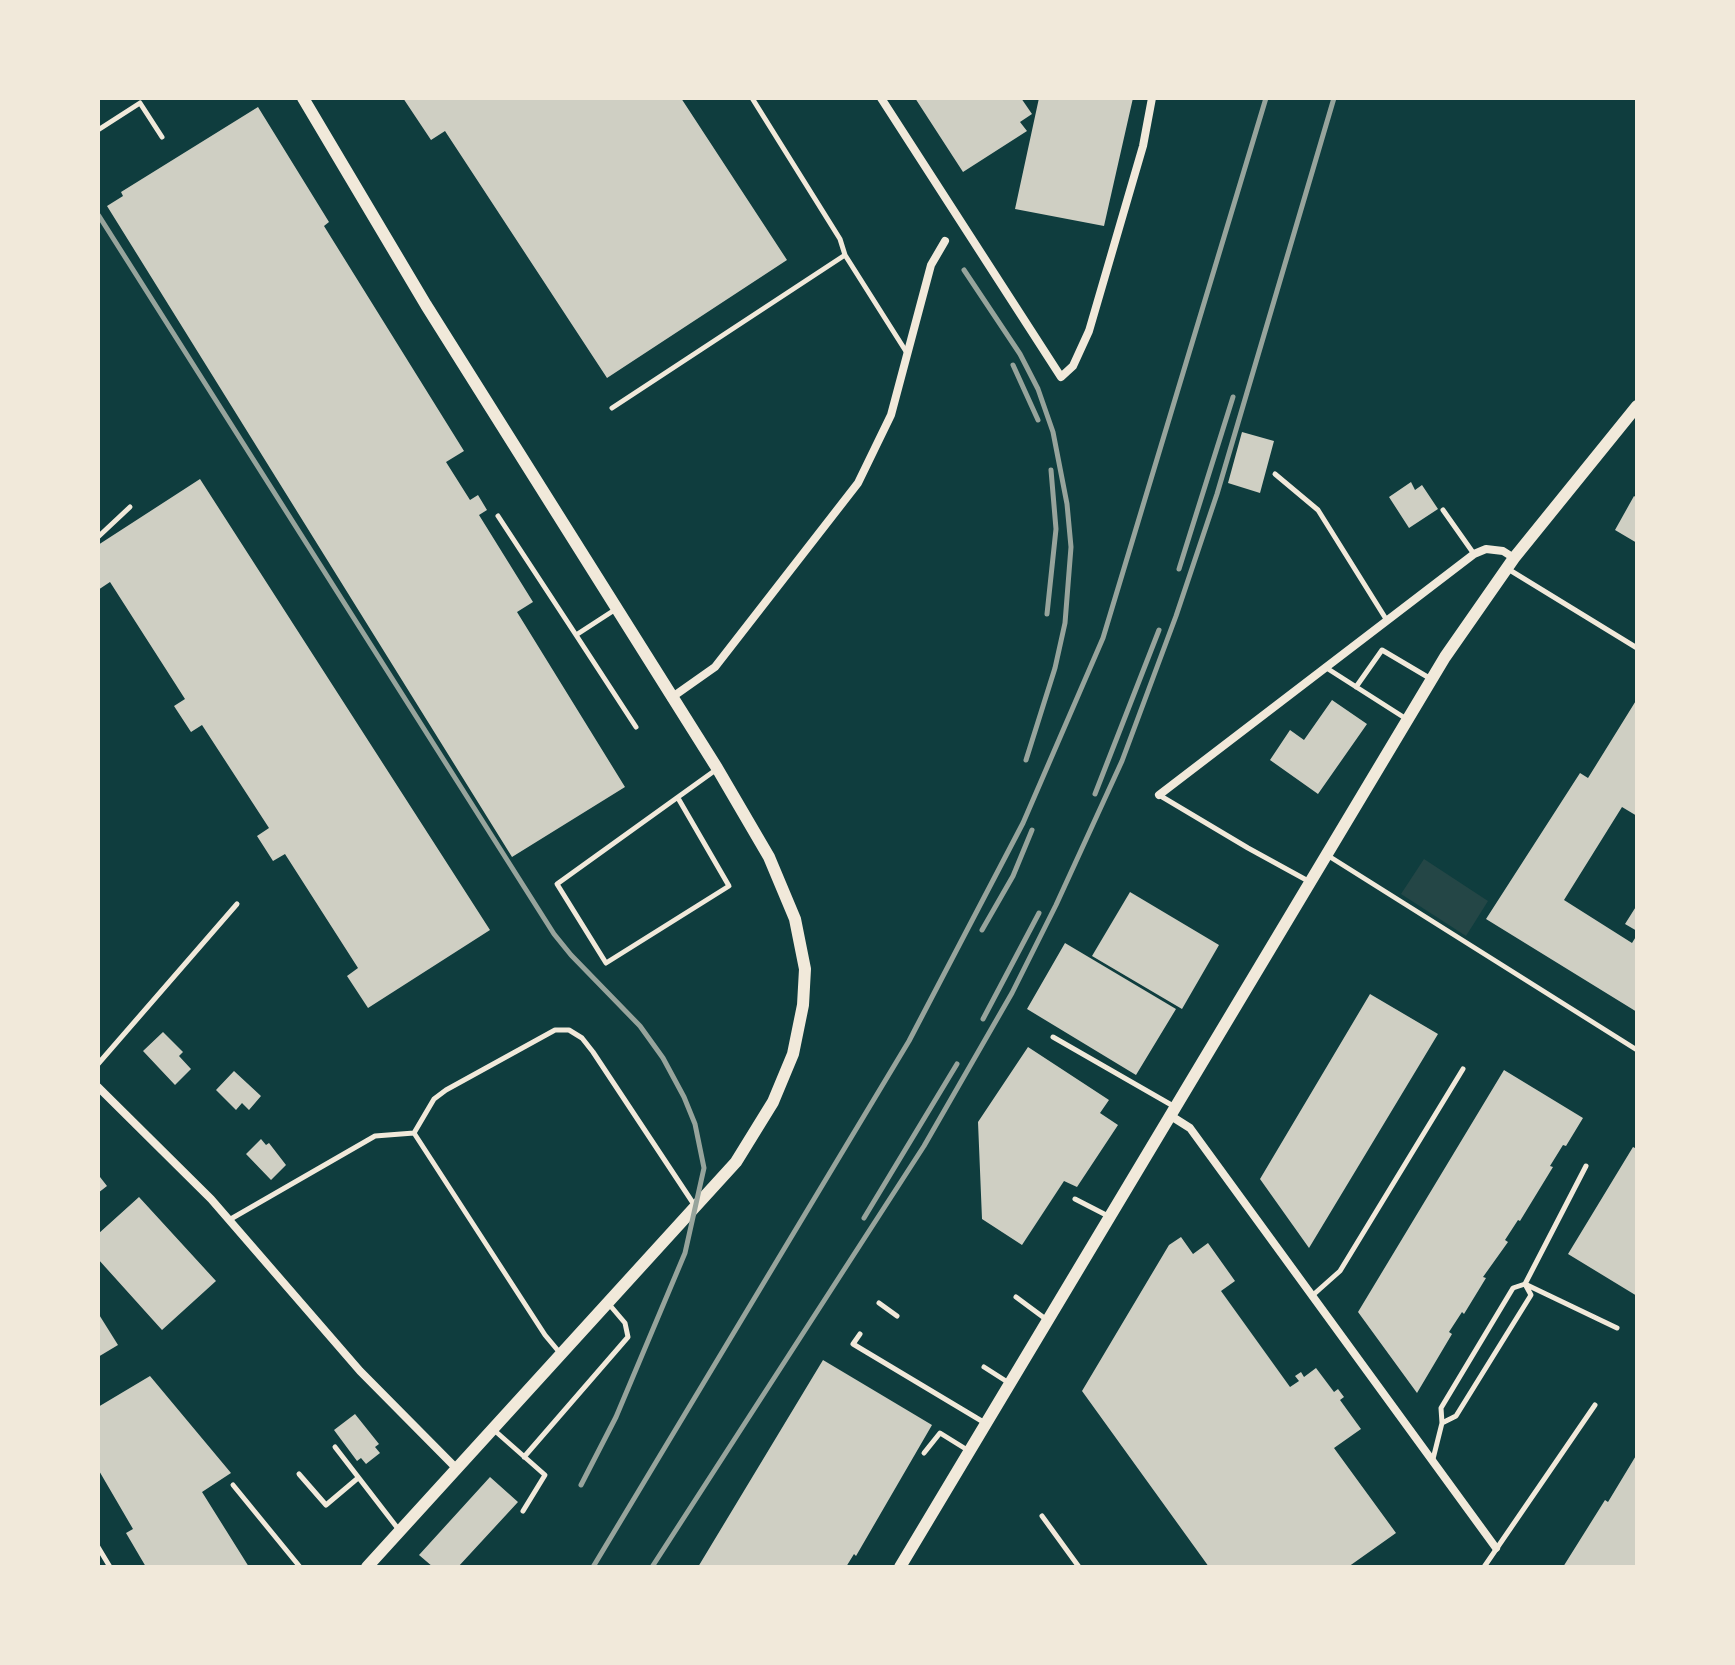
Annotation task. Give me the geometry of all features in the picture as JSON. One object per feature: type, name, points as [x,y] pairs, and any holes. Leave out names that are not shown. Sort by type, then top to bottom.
[{"type":"street","points":[[303,98],[426,305],[717,768],[769,857],[795,919],[805,969],[803,1005],[793,1054],[773,1102],[736,1162],[367,1567]]},
{"type":"street","points":[[881,98],[1061,377],[1073,366],[1089,331],[1143,146],[1152,98]]},
{"type":"street","points":[[671,698],[715,667],[858,483],[891,415],[931,265],[945,241]]},
{"type":"street","points":[[900,1567],[1431,679],[1510,563],[1637,406]]},
{"type":"street","points":[[1159,795],[1474,554],[1486,549],[1503,551],[1510,563]]},
{"type":"street","points":[[98,1087],[229,1220],[360,1371],[457,1469]]},
{"type":"street","points":[[1173,1112],[1190,1128],[1496,1548]]},
{"type":"lane","points":[[752,98],[908,354]]},
{"type":"lane","points":[[98,130],[140,103],[162,137]]},
{"type":"lane","points":[[612,408],[845,255]]},
{"type":"lane","points":[[1275,474],[1318,510],[1386,619]]},
{"type":"lane","points":[[98,537],[130,507]]},
{"type":"lane","points":[[1443,510],[1474,554]]},
{"type":"lane","points":[[498,516],[636,727]]},
{"type":"lane","points":[[1510,563],[1637,648]]},
{"type":"lane","points":[[576,635],[616,609]]},
{"type":"lane","points":[[1356,687],[1382,650],[1431,679]]},
{"type":"lane","points":[[1325,667],[1408,720]]},
{"type":"lane","points":[[678,798],[729,886],[606,963],[557,884],[717,768]]},
{"type":"lane","points":[[1159,795],[1311,882]]},
{"type":"lane","points":[[1327,855],[1637,1050]]},
{"type":"lane","points":[[98,1064],[237,904]]},
{"type":"lane","points":[[414,1133],[434,1099],[446,1090],[555,1030],[569,1030],[582,1038],[593,1052],[696,1208]]},
{"type":"lane","points":[[1053,1037],[1173,1112]]},
{"type":"lane","points":[[1313,1295],[1340,1271],[1463,1069]]},
{"type":"lane","points":[[229,1220],[375,1136],[414,1133]]},
{"type":"lane","points":[[414,1133],[560,1354]]},
{"type":"lane","points":[[1525,1284],[1586,1166]]},
{"type":"lane","points":[[1075,1199],[1110,1218]]},
{"type":"lane","points":[[1442,1423],[1456,1416],[1531,1295],[1525,1284]]},
{"type":"lane","points":[[1432,1460],[1442,1423],[1441,1408],[1513,1288],[1525,1284],[1617,1328]]},
{"type":"lane","points":[[1016,1297],[1048,1321]]},
{"type":"lane","points":[[524,1457],[628,1337],[625,1323],[608,1303]]},
{"type":"lane","points":[[879,1303],[897,1316]]},
{"type":"lane","points":[[860,1334],[853,1344],[986,1424]]},
{"type":"lane","points":[[984,1367],[1010,1383]]},
{"type":"lane","points":[[1484,1567],[1595,1405]]},
{"type":"lane","points":[[493,1429],[545,1475],[523,1511]]},
{"type":"lane","points":[[924,1453],[940,1433],[970,1451]]},
{"type":"lane","points":[[335,1447],[400,1531]]},
{"type":"lane","points":[[299,1474],[326,1505],[358,1478]]},
{"type":"lane","points":[[233,1485],[300,1567]]},
{"type":"lane","points":[[1042,1516],[1079,1567]]},
{"type":"lane","points":[[98,1547],[110,1567]]},
{"type":"shaded area","points":[[1424,859],[1488,901],[1466,936],[1401,894]]},
{"type":"building","points":[[403,98],[681,98],[787,260],[607,378],[445,131],[431,140]]},
{"type":"building","points":[[915,98],[1021,98],[1032,114],[1020,122],[1027,131],[963,172]]},
{"type":"building","points":[[1039,98],[1133,98],[1104,226],[1015,209]]},
{"type":"building","points":[[258,107],[329,222],[324,226],[464,451],[446,462],[470,500],[478,495],[487,510],[479,515],[533,602],[517,612],[625,787],[512,857],[107,206],[123,196],[121,192]]},
{"type":"building","points":[[1242,432],[1274,441],[1260,493],[1228,483]]},
{"type":"building","points":[[200,479],[490,930],[368,1008],[347,976],[358,968],[285,854],[273,861],[257,836],[269,828],[202,725],[191,732],[174,706],[185,699],[110,582],[98,590],[98,545]]},
{"type":"building","points":[[1411,482],[1415,490],[1422,485],[1438,509],[1409,528],[1389,497]]},
{"type":"building","points":[[1634,496],[1637,498],[1637,543],[1615,530]]},
{"type":"building","points":[[1637,699],[1637,816],[1622,807],[1564,900],[1632,943],[1637,935],[1637,1012],[1486,919],[1580,773],[1588,778]]},
{"type":"building","points":[[1332,700],[1367,724],[1318,794],[1270,760],[1290,730],[1304,740]]},
{"type":"building","points":[[1130,892],[1219,945],[1182,1009],[1092,956]]},
{"type":"building","points":[[1637,905],[1637,931],[1625,924]]},
{"type":"building","points":[[1065,943],[1176,1009],[1136,1075],[1027,1009]]},
{"type":"building","points":[[1370,994],[1438,1034],[1309,1248],[1260,1179]]},
{"type":"building","points":[[163,1032],[183,1052],[179,1056],[191,1069],[175,1085],[143,1051]]},
{"type":"building","points":[[1028,1047],[1109,1100],[1100,1113],[1118,1125],[1077,1187],[1064,1181],[1022,1245],[982,1219],[978,1122]]},
{"type":"building","points":[[1504,1070],[1583,1118],[1550,1166],[1553,1167],[1520,1221],[1505,1240],[1508,1242],[1483,1277],[1486,1278],[1464,1314],[1462,1312],[1449,1332],[1452,1334],[1417,1393],[1358,1312]]},
{"type":"building","points":[[234,1071],[261,1096],[249,1110],[242,1103],[236,1110],[216,1090]]},
{"type":"building","points":[[261,1139],[266,1145],[269,1143],[286,1165],[271,1180],[246,1154]]},
{"type":"building","points":[[1633,1147],[1637,1149],[1637,1296],[1568,1254]]},
{"type":"building","points":[[100,1177],[107,1186],[98,1193],[98,1179]]},
{"type":"building","points":[[139,1197],[216,1281],[162,1330],[98,1259],[98,1234]]},
{"type":"building","points":[[1181,1237],[1193,1254],[1208,1243],[1235,1281],[1221,1291],[1290,1387],[1299,1381],[1295,1376],[1301,1372],[1304,1377],[1316,1368],[1334,1392],[1338,1389],[1344,1397],[1340,1400],[1361,1429],[1334,1448],[1396,1533],[1348,1567],[1209,1567],[1082,1391],[1169,1245]]},
{"type":"building","points":[[98,1313],[118,1345],[98,1357]]},
{"type":"building","points":[[823,1360],[932,1425],[856,1556],[854,1554],[846,1567],[698,1567]]},
{"type":"building","points":[[150,1376],[231,1473],[202,1492],[249,1567],[146,1567],[126,1533],[133,1529],[98,1469],[98,1407]]},
{"type":"building","points":[[355,1414],[379,1444],[375,1447],[380,1453],[366,1464],[361,1458],[357,1461],[334,1430]]},
{"type":"building","points":[[1637,1454],[1635,1567],[1563,1567],[1605,1500],[1608,1502]]},
{"type":"building","points":[[490,1477],[518,1502],[458,1567],[433,1567],[419,1555]]},
{"type":"railway","points":[[593,1567],[909,1041],[1023,823],[1103,638],[1266,98]]},
{"type":"railway","points":[[652,1567],[924,1146],[1012,993],[1056,905],[1122,761],[1176,616],[1217,494],[1334,98]]},
{"type":"railway","points":[[99,216],[554,934],[640,1026],[663,1058],[695,1124],[704,1168],[685,1253],[616,1417],[581,1485]]},
{"type":"railway","points":[[964,270],[1020,354],[1038,389],[1053,432],[1067,504],[1071,547],[1065,623],[1055,668],[1026,760]]},
{"type":"railway","points":[[1013,365],[1038,420]]},
{"type":"railway","points":[[1179,569],[1233,397]]},
{"type":"railway","points":[[1047,614],[1056,529],[1051,470]]},
{"type":"railway","points":[[1095,794],[1159,630]]},
{"type":"railway","points":[[982,930],[1013,876],[1032,830]]},
{"type":"railway","points":[[983,1019],[1039,913]]},
{"type":"railway","points":[[864,1218],[957,1064]]}]
